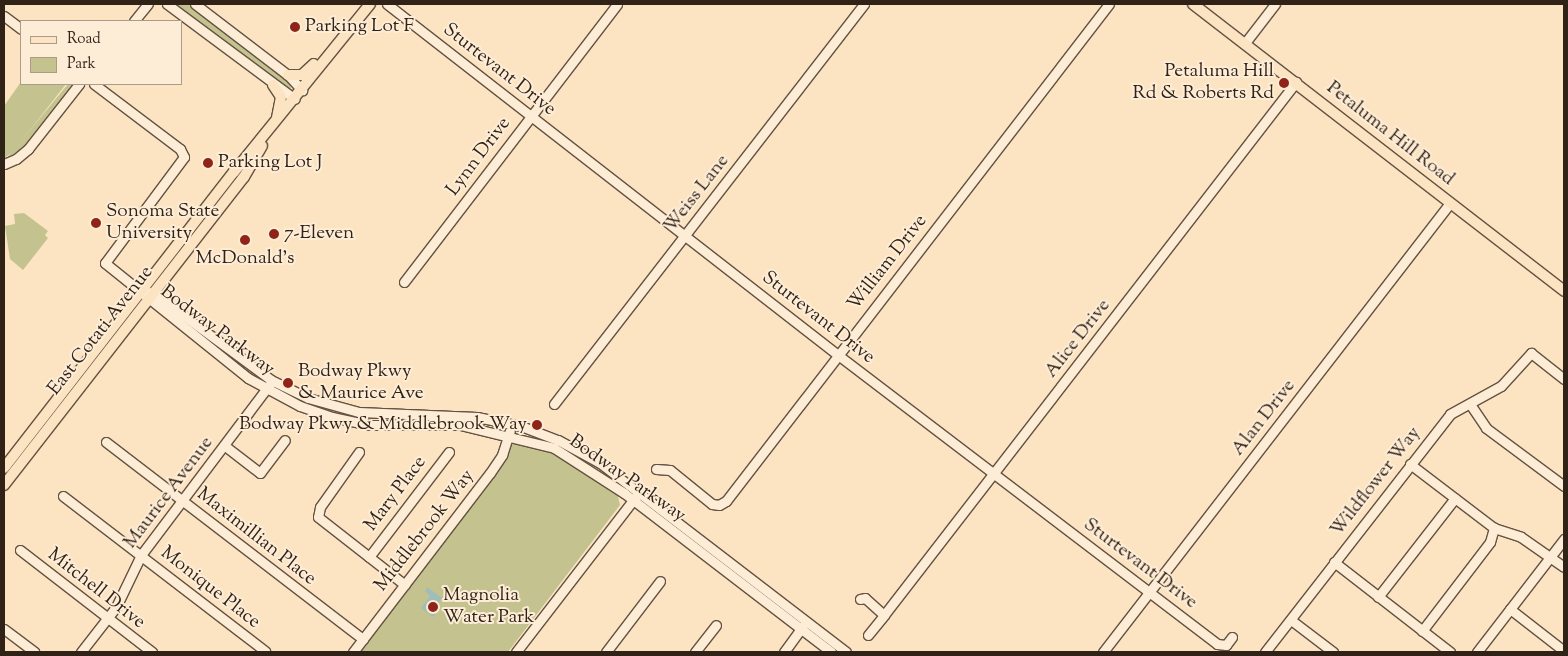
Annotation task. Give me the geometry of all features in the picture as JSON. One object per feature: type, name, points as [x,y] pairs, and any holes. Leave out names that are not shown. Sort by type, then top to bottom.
[{"type":"main road","name":"East Cotati Avenue","points":[[4,485],[275,124],[370,4]]},
{"type":"main road","name":"Petaluma Hill Road","points":[[1194,4],[1564,292]]},
{"type":"main road","points":[[288,75],[307,73],[338,33],[360,17]]},
{"type":"main road","points":[[272,85],[281,98],[275,124]]},
{"type":"main road","name":"East Cotati Avenue","points":[[4,468],[148,295]]},
{"type":"street","points":[[135,20],[148,4]]},
{"type":"street","points":[[168,4],[272,85],[295,99]]},
{"type":"street","points":[[195,4],[288,75],[302,90]]},
{"type":"street","name":"Sturtevant Drive","points":[[387,4],[686,234],[838,355],[996,473],[1149,592],[1220,645],[1226,645],[1232,637]]},
{"type":"street","name":"Lynn Drive","points":[[404,282],[617,4]]},
{"type":"street","name":"Weiss Lane","points":[[554,404],[864,4]]},
{"type":"street","name":"William Drive","points":[[656,469],[670,470],[712,504],[718,505],[726,501],[1109,4]]},
{"type":"street","points":[[1245,43],[1275,4]]},
{"type":"street","points":[[4,16],[20,28]]},
{"type":"street","name":"Alice Drive","points":[[868,635],[996,473],[1296,82]]},
{"type":"street","points":[[4,164],[16,160],[28,149],[78,85]]},
{"type":"street","points":[[95,85],[180,150],[184,157],[105,263],[148,295]]},
{"type":"street","name":"Alan Drive","points":[[1103,652],[1450,203]]},
{"type":"street","name":"Bodway Parkway","points":[[148,295],[271,380],[308,398],[359,412],[477,417],[512,423],[558,440],[600,463],[635,496],[804,626],[846,652]]},
{"type":"street","name":"Bodway Parkway","points":[[148,295],[266,390],[332,418],[370,425],[460,425],[509,435],[554,448],[635,496]]},
{"type":"street","name":"Wildflower Way","points":[[1265,652],[1450,414],[1501,386],[1531,353],[1564,379]]},
{"type":"street","name":"Maurice Avenue","points":[[81,652],[107,618],[141,555],[225,446],[266,390],[271,380]]},
{"type":"street","points":[[1470,404],[1486,428],[1564,486]]},
{"type":"street","name":"Middlebrook Way","points":[[353,652],[490,473],[502,455],[512,423]]},
{"type":"street","points":[[225,446],[260,473],[285,440]]},
{"type":"street","name":"Maximillian Place","points":[[106,442],[363,639]]},
{"type":"street","points":[[359,452],[320,507],[318,517],[405,585]]},
{"type":"street","name":"Mary Place","points":[[369,556],[449,452]]},
{"type":"street","points":[[1410,464],[1494,528],[1521,537],[1564,568]]},
{"type":"street","name":"Monique Place","points":[[63,496],[266,651]]},
{"type":"street","points":[[516,652],[635,496]]},
{"type":"street","points":[[1378,596],[1454,498]]},
{"type":"street","points":[[1422,631],[1490,542],[1494,528]]},
{"type":"street","points":[[1478,652],[1564,538]]},
{"type":"street","name":"Mitchell Drive","points":[[20,550],[152,652]]},
{"type":"street","points":[[1334,562],[1450,652]]},
{"type":"street","points":[[606,652],[660,581]]},
{"type":"street","points":[[860,598],[865,598],[884,615]]},
{"type":"street","points":[[1510,610],[1564,651]]},
{"type":"street","points":[[1291,620],[1333,652]]},
{"type":"street","points":[[695,652],[716,624]]},
{"type":"street","points":[[784,652],[804,626]]},
{"type":"street","name":"Bodway Parkway","points":[[804,626],[831,652]]},
{"type":"street","points":[[4,629],[34,652]]},
{"type":"green space","points":[[173,4],[188,4],[289,82],[291,88],[287,90]]},
{"type":"green space","points":[[20,83],[20,85],[65,85],[12,153],[4,158],[4,106]]},
{"type":"green space","points":[[67,85],[73,85],[24,148],[7,158]]},
{"type":"green space","points":[[24,213],[48,231],[45,235],[48,238],[23,270],[10,259],[5,226],[15,224],[14,214]]},
{"type":"green space","points":[[512,441],[524,441],[573,463],[617,492],[620,505],[508,652],[354,652]]},
{"type":"water","points":[[427,587],[442,598],[433,610],[436,613],[433,617],[421,608],[430,596],[425,591]]},
{"type":"place","name":"Parking Lot F","points":[[295,27]]},
{"type":"place","name":"Petaluma Hill Rd & Roberts Rd","points":[[1284,83]]},
{"type":"place","name":"Parking Lot J","points":[[208,163]]},
{"type":"place","name":"Sonoma State University","points":[[96,223]]},
{"type":"place","name":"7-Eleven","points":[[274,234]]},
{"type":"place","name":"McDonald's","points":[[245,240]]},
{"type":"place","name":"Bodway Pkwy & Maurice Ave","points":[[288,383]]},
{"type":"place","name":"Bodway Pkwy & Middlebrook Way","points":[[537,425]]},
{"type":"place","name":"Magnolia Water Park","points":[[433,607]]}]
